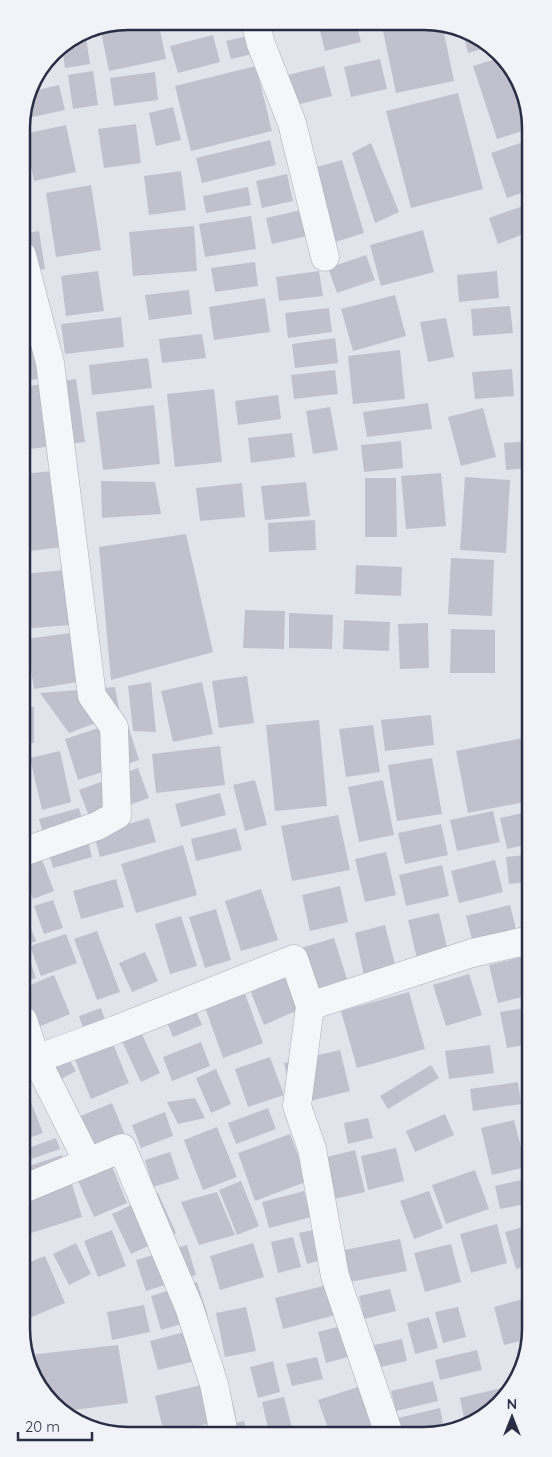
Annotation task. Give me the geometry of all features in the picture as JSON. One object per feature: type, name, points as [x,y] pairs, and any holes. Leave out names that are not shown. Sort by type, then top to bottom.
[{"type":"street","points":[[258,30],[292,123],[325,257]]},
{"type":"street","points":[[30,286],[50,363],[92,696],[114,727],[117,815],[97,826],[30,850]]},
{"type":"street","points":[[310,1006],[472,953],[522,942]]},
{"type":"street","points":[[30,1061],[115,1030],[294,959],[310,1006],[296,1106],[312,1149],[335,1276],[387,1427]]},
{"type":"street","points":[[30,1063],[88,1162]]},
{"type":"street","points":[[30,1186],[122,1148],[189,1307],[214,1384],[223,1427]]},
{"type":"building","points":[[128,30],[160,30],[166,59],[109,71],[101,34]]},
{"type":"building","points":[[320,30],[358,30],[361,42],[325,51]]},
{"type":"building","points":[[383,30],[430,30],[444,32],[454,81],[396,93]]},
{"type":"building","points":[[213,35],[220,62],[178,73],[170,46]]},
{"type":"building","points":[[252,35],[257,53],[231,59],[226,41]]},
{"type":"building","points":[[86,39],[90,64],[65,68],[63,55]]},
{"type":"building","points":[[464,39],[482,49],[468,53]]},
{"type":"building","points":[[380,59],[387,89],[351,97],[344,67]]},
{"type":"building","points":[[494,60],[498,64],[512,85],[517,97],[522,131],[497,139],[473,66]]},
{"type":"building","points":[[256,66],[272,131],[191,151],[175,86]]},
{"type":"building","points":[[324,66],[332,96],[296,105],[288,75]]},
{"type":"building","points":[[93,71],[98,105],[73,109],[68,75]]},
{"type":"building","points":[[155,72],[158,100],[114,106],[110,78]]},
{"type":"building","points":[[59,85],[65,110],[31,117],[38,90]]},
{"type":"building","points":[[458,93],[483,189],[411,208],[386,111]]},
{"type":"building","points":[[173,107],[181,140],[156,146],[149,113]]},
{"type":"building","points":[[136,124],[141,163],[104,168],[98,129]]},
{"type":"building","points":[[66,125],[76,172],[34,181],[30,162],[30,133]]},
{"type":"building","points":[[270,140],[276,165],[202,183],[196,158]]},
{"type":"building","points":[[522,142],[522,193],[507,198],[491,153]]},
{"type":"building","points":[[371,143],[399,212],[375,223],[352,153]]},
{"type":"building","points":[[342,160],[364,233],[332,243],[309,169]]},
{"type":"building","points":[[181,171],[186,210],[149,215],[144,176]]},
{"type":"building","points":[[287,174],[293,201],[262,208],[256,181]]},
{"type":"building","points":[[91,185],[101,250],[56,257],[46,193]]},
{"type":"building","points":[[248,187],[251,205],[206,213],[203,196]]},
{"type":"building","points":[[522,206],[522,235],[498,244],[489,218]]},
{"type":"building","points":[[310,208],[316,234],[272,244],[266,218]]},
{"type":"building","points":[[251,216],[256,249],[205,257],[199,224]]},
{"type":"building","points":[[194,226],[197,271],[133,276],[129,232]]},
{"type":"building","points":[[423,230],[434,272],[381,286],[370,245]]},
{"type":"building","points":[[39,231],[45,269],[30,272],[30,233]]},
{"type":"building","points":[[366,255],[375,280],[337,293],[328,268]]},
{"type":"building","points":[[255,262],[258,286],[215,292],[211,268]]},
{"type":"building","points":[[98,271],[104,311],[66,316],[61,276]]},
{"type":"building","points":[[319,271],[323,296],[279,301],[276,277]]},
{"type":"building","points":[[497,271],[499,298],[459,302],[457,275]]},
{"type":"building","points":[[189,290],[192,314],[149,320],[145,295]]},
{"type":"building","points":[[395,295],[406,336],[353,351],[341,309]]},
{"type":"building","points":[[265,298],[270,332],[214,340],[209,307]]},
{"type":"building","points":[[510,306],[513,333],[473,336],[471,309]]},
{"type":"building","points":[[329,308],[332,332],[288,338],[285,313]]},
{"type":"building","points":[[30,309],[36,331],[30,332]]},
{"type":"building","points":[[121,317],[124,347],[65,354],[61,324]]},
{"type":"building","points":[[446,318],[454,357],[428,362],[420,322]]},
{"type":"building","points":[[202,334],[206,358],[162,363],[159,339]]},
{"type":"building","points":[[38,338],[47,377],[30,380],[30,340]]},
{"type":"building","points":[[335,338],[338,363],[295,368],[292,344]]},
{"type":"building","points":[[400,350],[405,399],[353,404],[348,356]]},
{"type":"building","points":[[148,358],[152,388],[92,395],[89,365]]},
{"type":"building","points":[[512,369],[514,396],[475,399],[472,372]]},
{"type":"building","points":[[335,370],[338,394],[294,399],[291,375]]},
{"type":"building","points":[[76,379],[85,442],[30,449],[30,386]]},
{"type":"building","points":[[214,389],[222,462],[175,467],[167,394]]},
{"type":"building","points":[[278,395],[281,419],[238,425],[235,401]]},
{"type":"building","points":[[428,403],[432,429],[367,437],[363,412]]},
{"type":"building","points":[[154,405],[160,464],[103,470],[96,412]]},
{"type":"building","points":[[330,407],[338,450],[313,454],[306,411]]},
{"type":"building","points":[[483,408],[496,457],[461,466],[448,417]]},
{"type":"building","points":[[292,433],[295,457],[251,463],[248,438]]},
{"type":"building","points":[[401,441],[403,468],[364,472],[361,445]]},
{"type":"building","points":[[522,442],[522,469],[506,470],[504,443]]},
{"type":"building","points":[[53,471],[62,547],[30,551],[30,473]]},
{"type":"building","points":[[441,473],[446,526],[406,529],[401,476]]},
{"type":"building","points":[[465,477],[510,480],[506,553],[460,550]]},
{"type":"building","points":[[365,478],[396,478],[397,537],[365,537]]},
{"type":"building","points":[[101,481],[155,482],[161,514],[102,518]]},
{"type":"building","points":[[306,482],[310,516],[265,520],[261,486]]},
{"type":"building","points":[[242,483],[245,517],[200,521],[196,488]]},
{"type":"building","points":[[315,520],[316,550],[269,552],[268,523]]},
{"type":"building","points":[[186,534],[213,652],[111,680],[99,547]]},
{"type":"building","points":[[451,558],[494,560],[492,616],[448,614]]},
{"type":"building","points":[[356,565],[402,567],[401,596],[355,594]]},
{"type":"building","points":[[65,570],[69,625],[30,628],[30,573]]},
{"type":"building","points":[[245,610],[285,611],[284,649],[243,648]]},
{"type":"building","points":[[289,613],[333,615],[332,649],[289,648]]},
{"type":"building","points":[[344,620],[390,622],[389,651],[343,649]]},
{"type":"building","points":[[428,623],[429,668],[400,669],[398,624]]},
{"type":"building","points":[[451,629],[495,630],[495,673],[450,673]]},
{"type":"building","points":[[77,632],[84,681],[34,689],[30,664],[30,638]]},
{"type":"building","points":[[247,676],[254,723],[219,728],[212,681]]},
{"type":"building","points":[[151,682],[156,732],[133,731],[128,686]]},
{"type":"building","points":[[202,682],[213,734],[173,742],[161,691]]},
{"type":"building","points":[[115,687],[120,714],[69,733],[40,693]]},
{"type":"building","points":[[30,707],[34,707],[34,743],[30,743]]},
{"type":"building","points":[[431,715],[434,745],[385,751],[381,720]]},
{"type":"building","points":[[126,719],[139,760],[78,780],[65,739]]},
{"type":"building","points":[[319,720],[327,806],[275,811],[266,725]]},
{"type":"building","points":[[373,725],[380,772],[346,777],[339,729]]},
{"type":"building","points":[[522,738],[522,803],[468,813],[456,751]]},
{"type":"building","points":[[220,746],[225,785],[156,793],[152,754]]},
{"type":"building","points":[[60,751],[71,802],[42,810],[30,758]]},
{"type":"building","points":[[432,758],[442,814],[397,821],[388,765]]},
{"type":"building","points":[[138,768],[149,798],[90,819],[79,790]]},
{"type":"building","points":[[255,780],[267,825],[245,831],[233,785]]},
{"type":"building","points":[[383,780],[394,835],[359,842],[348,787]]},
{"type":"building","points":[[220,793],[226,815],[181,827],[175,804]]},
{"type":"building","points":[[79,808],[92,857],[53,868],[39,819]]},
{"type":"building","points":[[493,811],[500,842],[457,851],[450,820]]},
{"type":"building","points":[[522,813],[522,846],[507,849],[500,818]]},
{"type":"building","points":[[338,815],[350,870],[292,881],[281,826]]},
{"type":"building","points":[[149,818],[156,842],[100,857],[94,834]]},
{"type":"building","points":[[441,824],[448,855],[405,864],[398,833]]},
{"type":"building","points":[[236,828],[242,850],[196,861],[191,839]]},
{"type":"building","points":[[183,845],[197,895],[136,913],[121,864]]},
{"type":"building","points":[[386,852],[396,895],[365,902],[355,859]]},
{"type":"building","points":[[40,854],[54,891],[33,899],[30,891],[30,858]]},
{"type":"building","points":[[522,855],[522,883],[509,884],[506,857]]},
{"type":"building","points":[[495,860],[503,892],[459,903],[451,871]]},
{"type":"building","points":[[442,865],[449,896],[406,906],[399,875]]},
{"type":"building","points":[[116,879],[124,907],[81,919],[73,891]]},
{"type":"building","points":[[340,886],[348,922],[310,931],[302,895]]},
{"type":"building","points":[[261,889],[278,940],[241,951],[225,901]]},
{"type":"building","points":[[53,900],[63,928],[44,934],[34,906]]},
{"type":"building","points":[[510,905],[518,937],[474,947],[466,916]]},
{"type":"building","points":[[216,909],[231,960],[205,968],[189,917]]},
{"type":"building","points":[[439,913],[449,956],[418,963],[408,920]]},
{"type":"building","points":[[181,916],[197,966],[170,974],[155,924]]},
{"type":"building","points":[[385,925],[396,968],[364,976],[355,933]]},
{"type":"building","points":[[30,926],[36,941],[30,943]]},
{"type":"building","points":[[97,931],[120,992],[97,1000],[74,939]]},
{"type":"building","points":[[66,934],[77,963],[41,976],[30,946]]},
{"type":"building","points":[[334,938],[347,979],[312,990],[298,949]]},
{"type":"building","points":[[145,952],[158,981],[132,992],[119,963]]},
{"type":"building","points":[[522,957],[522,997],[498,1003],[489,965]]},
{"type":"building","points":[[30,961],[36,978],[30,980]]},
{"type":"building","points":[[282,971],[298,1010],[264,1025],[248,985]]},
{"type":"building","points":[[469,974],[482,1015],[446,1026],[433,985]]},
{"type":"building","points":[[54,975],[70,1014],[31,1030],[30,985]]},
{"type":"building","points":[[243,988],[263,1043],[223,1058],[203,1002]]},
{"type":"building","points":[[409,992],[425,1049],[357,1068],[341,1011]]},
{"type":"building","points":[[194,1006],[202,1025],[173,1037],[165,1018]]},
{"type":"building","points":[[101,1008],[107,1026],[85,1034],[79,1016]]},
{"type":"building","points":[[522,1008],[522,1045],[507,1048],[500,1012]]},
{"type":"building","points":[[139,1028],[160,1073],[141,1082],[120,1037]]},
{"type":"building","points":[[56,1037],[76,1071],[50,1085],[31,1051]]},
{"type":"building","points":[[201,1042],[210,1066],[172,1081],[163,1057]]},
{"type":"building","points":[[113,1044],[129,1083],[91,1099],[75,1060]]},
{"type":"building","points":[[490,1045],[494,1073],[449,1079],[445,1051]]},
{"type":"building","points":[[340,1050],[350,1091],[294,1105],[284,1063]]},
{"type":"building","points":[[270,1057],[284,1095],[248,1107],[235,1069]]},
{"type":"building","points":[[431,1065],[439,1078],[388,1109],[380,1096]]},
{"type":"building","points":[[216,1069],[231,1104],[211,1113],[196,1078]]},
{"type":"building","points":[[518,1082],[521,1104],[473,1111],[470,1089]]},
{"type":"building","points":[[195,1098],[205,1118],[178,1124],[167,1102]]},
{"type":"building","points":[[30,1100],[43,1133],[30,1138]]},
{"type":"building","points":[[112,1103],[125,1135],[84,1152],[71,1120]]},
{"type":"building","points":[[268,1108],[276,1129],[236,1144],[228,1123]]},
{"type":"building","points":[[165,1112],[173,1136],[141,1148],[132,1125]]},
{"type":"building","points":[[445,1114],[454,1135],[415,1152],[406,1131]]},
{"type":"building","points":[[368,1118],[373,1138],[348,1144],[344,1123]]},
{"type":"building","points":[[514,1120],[522,1151],[522,1168],[492,1175],[481,1128]]},
{"type":"building","points":[[217,1127],[237,1177],[203,1190],[184,1140]]},
{"type":"building","points":[[290,1134],[308,1181],[255,1201],[238,1153]]},
{"type":"building","points":[[56,1138],[60,1149],[30,1160],[30,1147]]},
{"type":"building","points":[[396,1148],[404,1181],[368,1190],[361,1156]]},
{"type":"building","points":[[355,1150],[365,1192],[334,1199],[323,1158]]},
{"type":"building","points":[[170,1152],[179,1179],[153,1187],[145,1160]]},
{"type":"building","points":[[62,1155],[65,1166],[30,1178],[30,1166]]},
{"type":"building","points":[[109,1159],[127,1203],[94,1217],[75,1174]]},
{"type":"building","points":[[475,1170],[489,1209],[446,1224],[432,1185]]},
{"type":"building","points":[[522,1180],[522,1205],[500,1209],[495,1186]]},
{"type":"building","points":[[241,1181],[259,1226],[237,1235],[219,1190]]},
{"type":"building","points":[[72,1184],[82,1217],[31,1233],[30,1198]]},
{"type":"building","points":[[304,1191],[311,1217],[269,1228],[262,1202]]},
{"type":"building","points":[[429,1191],[443,1228],[414,1239],[400,1201]]},
{"type":"building","points":[[217,1192],[235,1235],[199,1245],[181,1202]]},
{"type":"building","points":[[158,1193],[176,1233],[131,1254],[112,1214]]},
{"type":"building","points":[[497,1224],[507,1263],[471,1273],[460,1234]]},
{"type":"building","points":[[522,1227],[522,1267],[516,1269],[505,1232]]},
{"type":"building","points":[[112,1230],[126,1266],[98,1277],[84,1241]]},
{"type":"building","points":[[313,1230],[329,1258],[307,1264],[299,1233]]},
{"type":"building","points":[[293,1237],[301,1267],[278,1273],[271,1242]]},
{"type":"building","points":[[400,1239],[407,1271],[350,1282],[344,1250]]},
{"type":"building","points":[[76,1243],[91,1274],[69,1285],[53,1254]]},
{"type":"building","points":[[253,1243],[264,1277],[220,1290],[210,1256]]},
{"type":"building","points":[[451,1244],[461,1282],[425,1292],[414,1253]]},
{"type":"building","points":[[187,1245],[196,1275],[146,1291],[136,1260]]},
{"type":"building","points":[[45,1256],[65,1303],[30,1318],[30,1262]]},
{"type":"building","points":[[197,1282],[208,1316],[161,1330],[151,1296]]},
{"type":"building","points":[[331,1284],[339,1314],[283,1329],[275,1298]]},
{"type":"building","points":[[390,1289],[396,1311],[364,1319],[359,1296]]},
{"type":"building","points":[[522,1299],[521,1341],[504,1345],[494,1307]]},
{"type":"building","points":[[144,1305],[150,1332],[112,1340],[107,1312]]},
{"type":"building","points":[[246,1307],[256,1351],[225,1357],[216,1313]]},
{"type":"building","points":[[458,1307],[466,1337],[443,1343],[435,1312]]},
{"type":"building","points":[[429,1317],[438,1348],[415,1354],[407,1323]]},
{"type":"building","points":[[341,1326],[348,1357],[326,1363],[318,1332]]},
{"type":"building","points":[[204,1327],[212,1357],[158,1370],[150,1341]]},
{"type":"building","points":[[402,1339],[407,1361],[376,1368],[370,1346]]},
{"type":"building","points":[[118,1345],[128,1403],[74,1410],[68,1407],[50,1389],[37,1366],[34,1354]]},
{"type":"building","points":[[477,1350],[482,1370],[440,1380],[435,1360]]},
{"type":"building","points":[[317,1357],[323,1379],[292,1386],[286,1364]]},
{"type":"building","points":[[273,1361],[280,1392],[258,1398],[250,1367]]},
{"type":"building","points":[[227,1379],[236,1417],[194,1427],[162,1427],[155,1396]]},
{"type":"building","points":[[433,1381],[438,1401],[396,1411],[391,1391]]},
{"type":"building","points":[[367,1384],[380,1422],[366,1427],[328,1427],[318,1400]]},
{"type":"building","points":[[501,1388],[499,1392],[487,1392],[487,1404],[464,1418],[460,1398]]},
{"type":"building","points":[[284,1397],[292,1427],[268,1427],[262,1402]]},
{"type":"building","points":[[440,1408],[443,1425],[400,1427],[398,1418]]},
{"type":"building","points":[[244,1421],[245,1427],[218,1427]]}]
